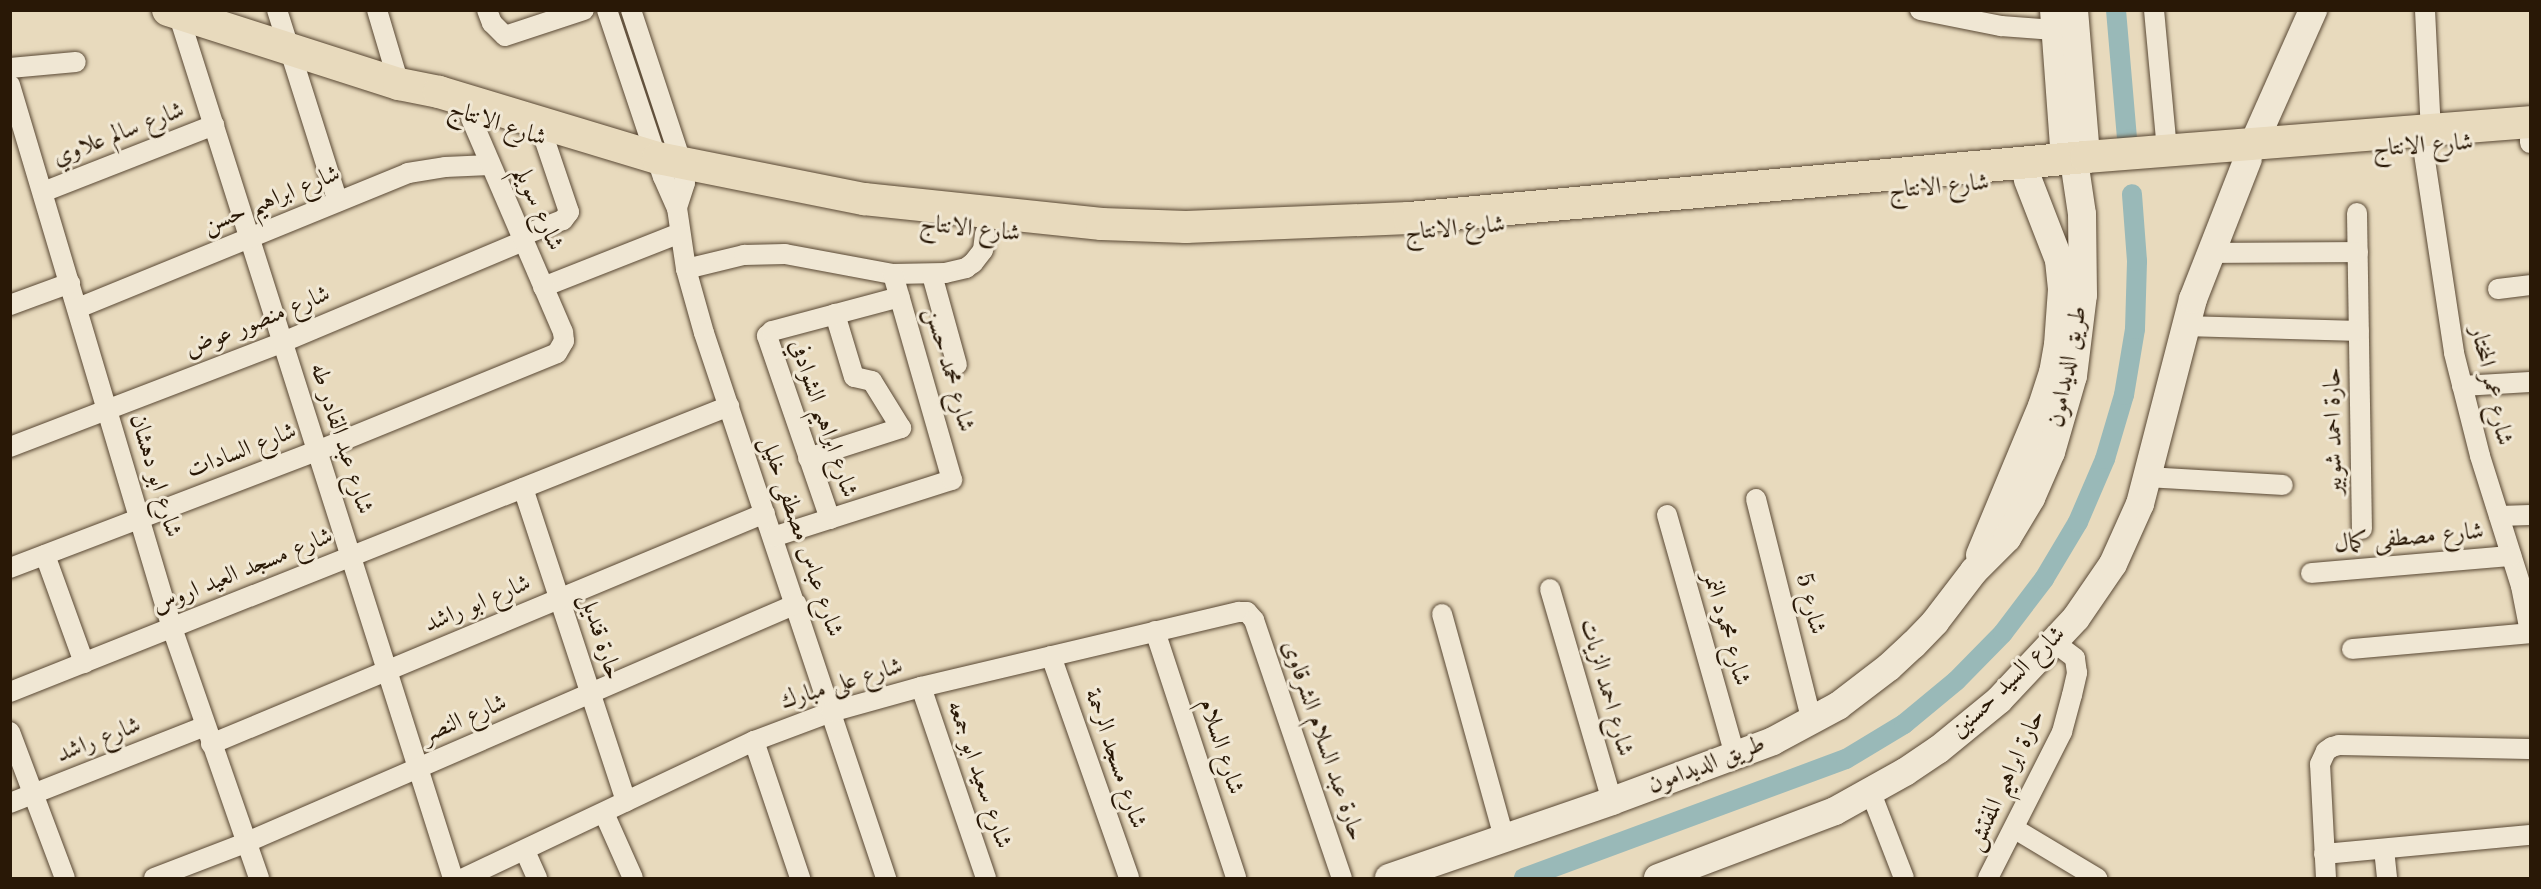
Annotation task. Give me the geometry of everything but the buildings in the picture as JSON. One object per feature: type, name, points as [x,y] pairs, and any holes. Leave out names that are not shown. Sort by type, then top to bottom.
[{"type":"main road","name":"شارع السيد حسنين","points":[[1658,879],[1789,831],[1871,793],[1905,772],[1969,726],[2028,672],[2055,643],[2096,591],[2128,534],[2148,477],[2185,326],[2210,253],[2313,10]]},
{"type":"main road","name":"شارع الانتاج","points":[[174,12],[399,84],[439,92],[673,178],[1102,224],[1186,227],[1409,226],[2028,180],[2076,163],[2166,151],[2251,152]]},
{"type":"main road","name":"طريق الديدامون","points":[[1389,879],[1735,756],[1812,722],[1864,687],[1905,653],[1935,622],[1974,571],[2017,471],[2063,375],[2083,295],[2082,214],[2065,21]]},
{"type":"main road","name":"شارع الانتاج","points":[[399,84],[436,106],[545,141],[673,178],[861,216],[985,233],[1106,243],[1226,245],[2076,163],[2427,139],[2530,122]]},
{"type":"main road","name":"شارع الانتاج","points":[[2427,139],[2530,141]]},
{"type":"main road","name":"طريق الديدامون","points":[[2028,180],[2059,261],[2063,375]]},
{"type":"street","points":[[277,10],[339,202]]},
{"type":"street","points":[[377,10],[399,84]]},
{"type":"street","points":[[488,10],[492,23],[505,36],[584,10]]},
{"type":"street","points":[[606,10],[673,178]]},
{"type":"street","points":[[631,10],[673,178]]},
{"type":"street","points":[[1920,10],[2001,26],[2065,21]]},
{"type":"street","points":[[2154,10],[2166,151]]},
{"type":"street","name":"شارع عمر المختار","points":[[2425,10],[2427,139],[2442,279],[2462,386],[2511,556],[2530,632]]},
{"type":"street","name":"شارع عبد القادر طه","points":[[174,12],[214,125],[453,879]]},
{"type":"street","points":[[10,68],[76,62]]},
{"type":"street","name":"شارع ابو دهشان","points":[[10,85],[172,628],[259,879]]},
{"type":"street","name":"شارع سويلم","points":[[471,118],[543,287]]},
{"type":"street","name":"شارع سالم علاوي","points":[[43,192],[214,125]]},
{"type":"street","name":"شارع منصور عوض","points":[[10,447],[282,342],[522,239],[568,216],[569,209],[545,141]]},
{"type":"street","name":"شارع ابراهيم حسن","points":[[78,308],[408,172],[444,167],[490,165]]},
{"type":"street","name":"شارع عباس مصطفى خليل","points":[[673,178],[686,269],[704,333],[886,879]]},
{"type":"street","name":"حارة احمد شوبير","points":[[2357,213],[2362,529]]},
{"type":"street","points":[[686,269],[744,255],[785,254],[893,274],[932,275],[958,271],[973,264],[983,250],[985,233]]},
{"type":"street","points":[[543,287],[680,234]]},
{"type":"street","points":[[2210,253],[2358,252]]},
{"type":"street","name":"شارع محمد حسن","points":[[830,519],[952,480],[893,274]]},
{"type":"street","points":[[932,275],[957,366]]},
{"type":"street","points":[[10,305],[70,283]]},
{"type":"street","points":[[2498,289],[2530,285]]},
{"type":"street","name":"شارع السادات","points":[[10,568],[317,451],[557,353],[563,346],[564,337],[543,287]]},
{"type":"street","points":[[808,458],[901,428],[872,381],[854,377],[835,314],[900,297]]},
{"type":"street","name":"شارع ابراهيم الشوادفي","points":[[830,519],[767,336],[772,331],[835,314]]},
{"type":"street","points":[[2185,326],[2359,331]]},
{"type":"street","points":[[2462,386],[2530,382]]},
{"type":"street","name":"شارع مسجد العيد اروس","points":[[10,693],[729,406]]},
{"type":"street","points":[[2148,477],[2283,485]]},
{"type":"street","name":"حارة قنديل","points":[[523,488],[626,802]]},
{"type":"street","name":"شارع 5","points":[[1756,499],[1812,722]]},
{"type":"street","name":"شارع ابو راشد","points":[[208,735],[388,670],[765,513]]},
{"type":"street","points":[[2499,516],[2530,514]]},
{"type":"street","name":"شارع محمود النمر","points":[[1666,515],[1735,756]]},
{"type":"street","points":[[773,537],[830,519]]},
{"type":"street","points":[[45,555],[84,663]]},
{"type":"street","name":"شارع مصطفى كمال","points":[[2311,573],[2511,556]]},
{"type":"street","name":"شارع احمد الزيات","points":[[1550,589],[1612,801]]},
{"type":"street","name":"شارع النصر","points":[[154,879],[245,843],[796,604]]},
{"type":"street","name":"شارع على مبارك","points":[[465,879],[754,741],[831,712],[921,687],[1239,612],[1247,612],[1254,620]]},
{"type":"street","points":[[1442,614],[1504,838]]},
{"type":"street","name":"حارة عبد السلام الشرقاوى","points":[[1254,620],[1342,879]]},
{"type":"street","name":"شارع السلام","points":[[1155,631],[1236,879]]},
{"type":"street","points":[[2352,649],[2530,632]]},
{"type":"street","name":"حارة ابراهيم المفتش","points":[[1988,879],[2062,732],[2077,673],[2075,658],[2055,643]]},
{"type":"street","name":"شارع مسجد الرحمة","points":[[1051,656],[1129,879]]},
{"type":"street","name":"شارع سعيد ابو جمعه","points":[[921,687],[986,879]]},
{"type":"street","points":[[10,732],[65,879]]},
{"type":"street","name":"شارع راشد","points":[[10,803],[208,735]]},
{"type":"street","points":[[754,741],[800,879]]},
{"type":"street","points":[[2325,879],[2320,764],[2326,751],[2332,747],[2339,745],[2530,749]]},
{"type":"street","points":[[1871,793],[1904,879]]},
{"type":"street","points":[[604,813],[633,879]]},
{"type":"street","points":[[2015,829],[2097,879]]},
{"type":"street","points":[[2324,854],[2530,835]]},
{"type":"street","points":[[2384,849],[2388,879]]},
{"type":"street","points":[[525,851],[537,879]]},
{"type":"waterway","points":[[2116,10],[2127,139]]},
{"type":"waterway","points":[[1524,878],[1846,759],[1904,724],[1956,681],[2003,633],[2044,579],[2078,522],[2105,459],[2124,395],[2135,329],[2137,261],[2132,194]]}]
